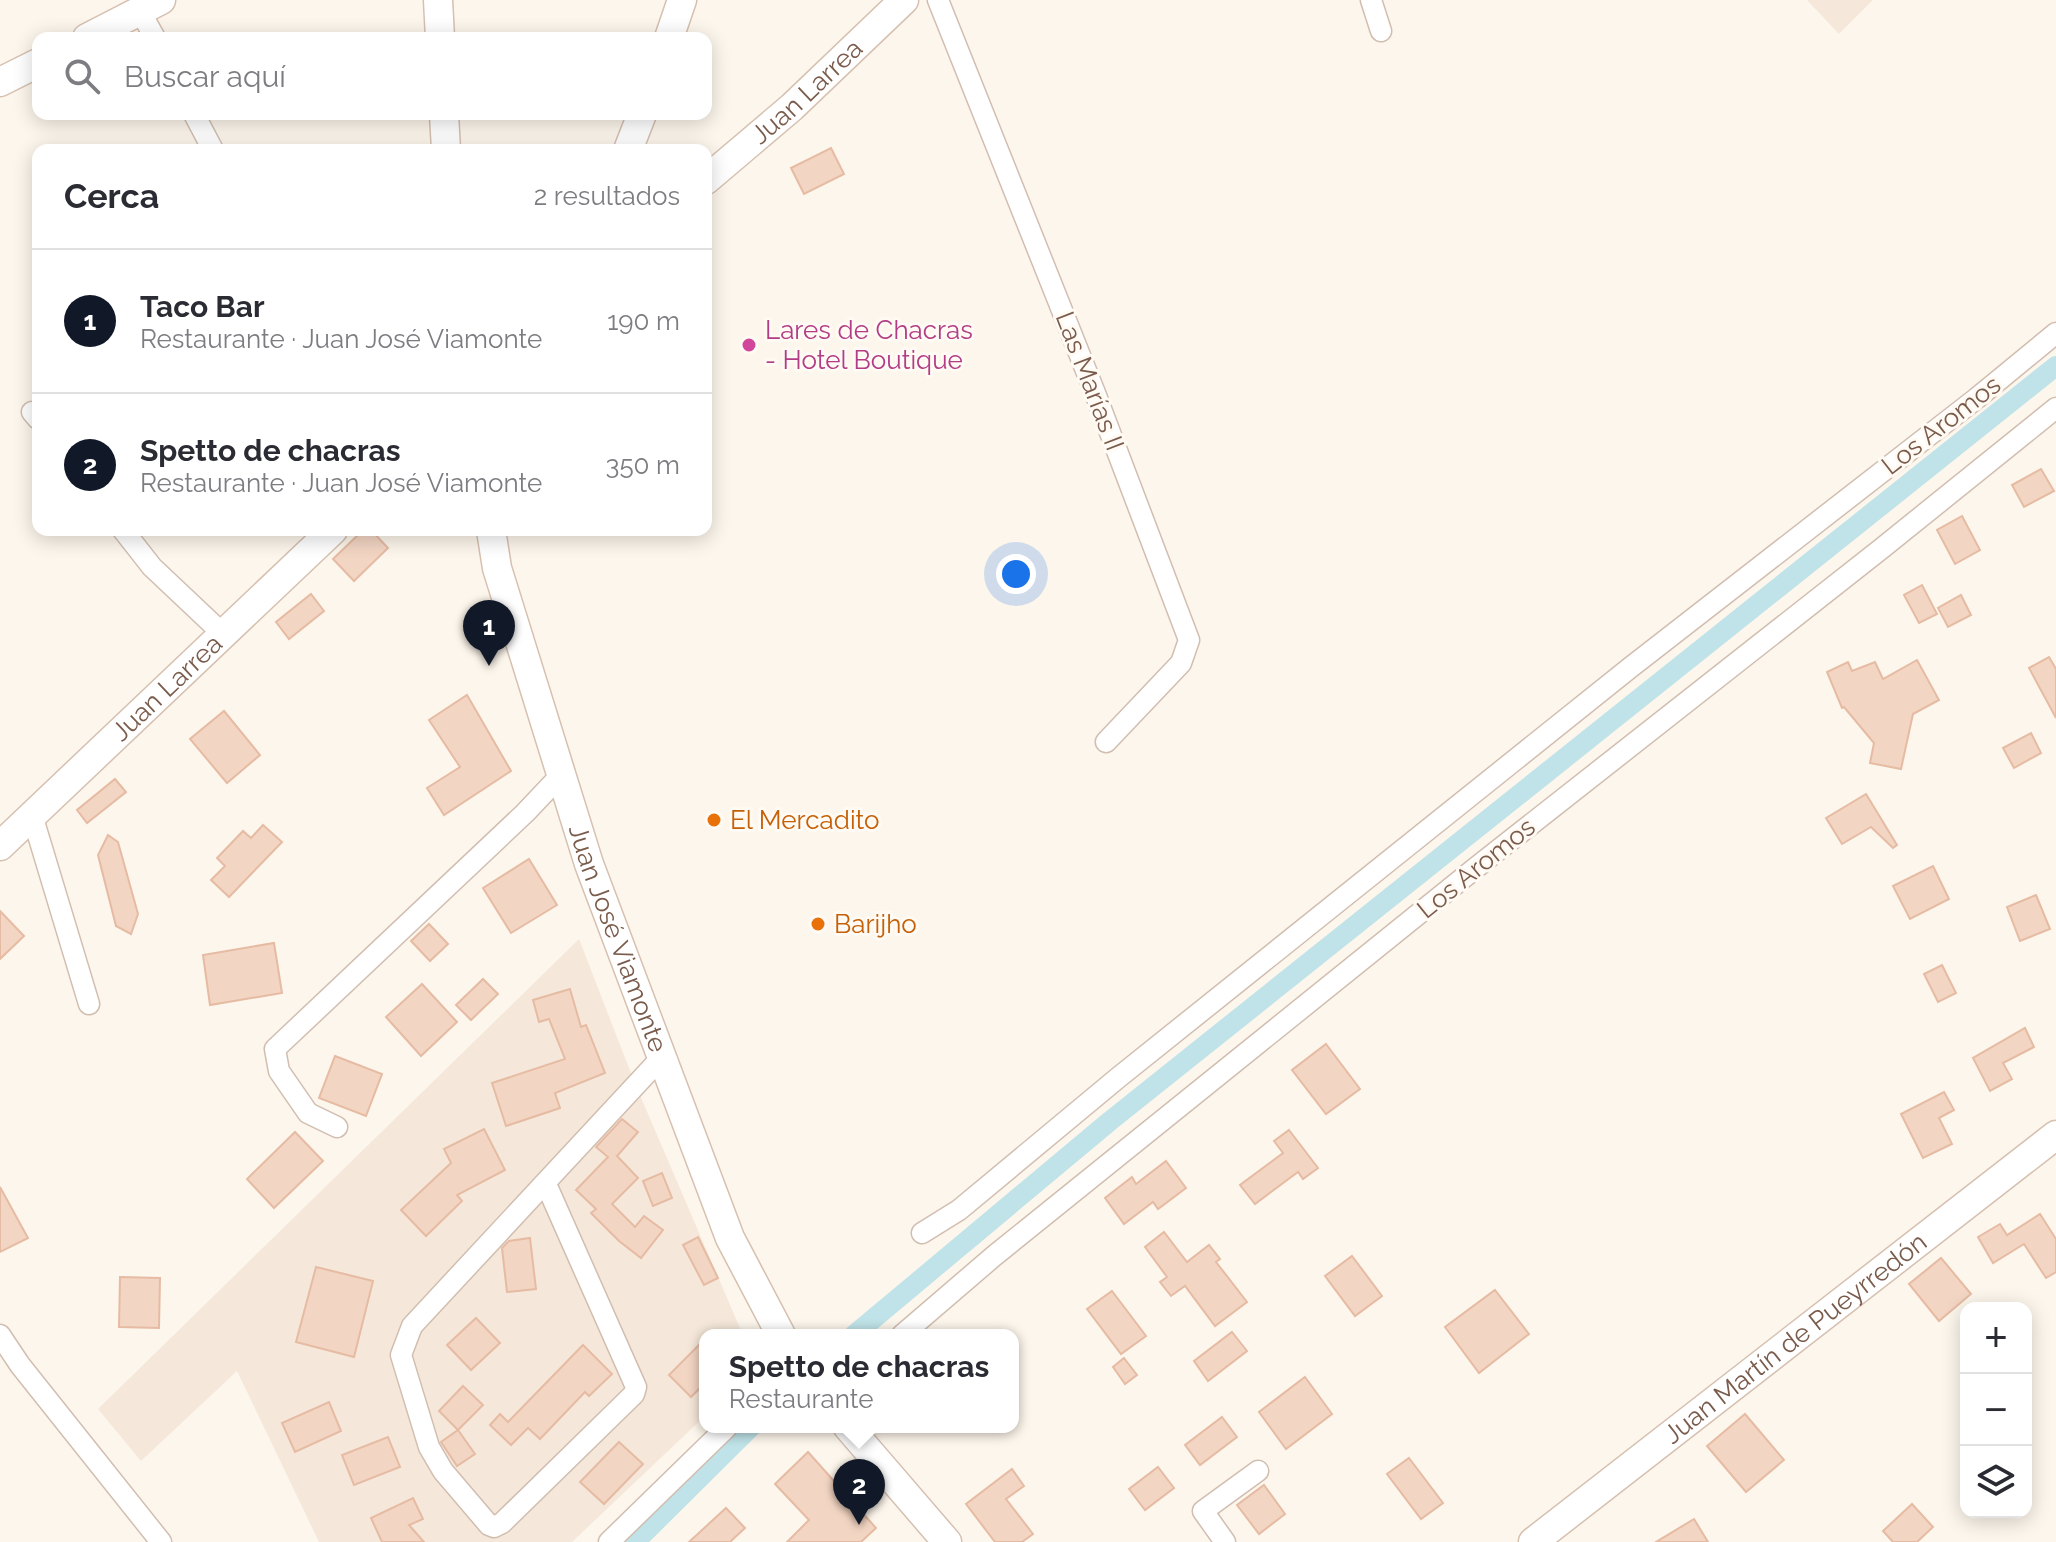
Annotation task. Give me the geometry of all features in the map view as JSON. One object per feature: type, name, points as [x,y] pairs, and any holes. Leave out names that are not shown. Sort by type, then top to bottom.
[{"type":"main road","points":[[438,0],[440,32]]},
{"type":"main road","points":[[671,32],[682,0]]},
{"type":"main road","name":"Juan Larrea","points":[[712,175],[792,107],[904,0]]},
{"type":"main road","points":[[99,32],[151,5]]},
{"type":"main road","points":[[0,82],[32,66]]},
{"type":"main road","points":[[444,120],[446,144]]},
{"type":"main road","points":[[630,144],[640,120]]},
{"type":"main road","name":"Juan Larrea","points":[[0,846],[327,536]]},
{"type":"main road","name":"Juan José Viamonte","points":[[492,536],[497,568],[589,864],[730,1238],[778,1329]]},
{"type":"main road","name":"Juan Martín de Pueyrredón","points":[[1533,1542],[2056,1135]]},
{"type":"main road","points":[[853,1433],[947,1542]]},
{"type":"street","name":"Las Marías II","points":[[938,0],[1095,393],[1189,640],[1181,663],[1106,742]]},
{"type":"street","points":[[1371,0],[1381,31]]},
{"type":"street","points":[[151,5],[154,32]]},
{"type":"street","points":[[197,120],[210,144]]},
{"type":"street","name":"Los Aromos","points":[[922,1233],[959,1210],[1119,1077],[1631,667],[2056,333]]},
{"type":"street","name":"Los Aromos","points":[[909,1329],[1005,1246],[2056,408]]},
{"type":"street","points":[[128,536],[152,567],[223,634]]},
{"type":"street","points":[[337,1127],[308,1113],[279,1071],[275,1049],[525,813],[561,775]]},
{"type":"street","points":[[32,815],[89,1004]]},
{"type":"street","points":[[546,1184],[636,1387],[634,1394],[502,1523],[494,1527],[443,1471],[429,1447],[401,1355],[412,1326],[661,1058]]},
{"type":"street","points":[[0,1335],[20,1365],[161,1542]]},
{"type":"street","points":[[609,1542],[721,1433]]},
{"type":"street","points":[[1225,1542],[1203,1511],[1258,1471]]},
{"type":"shaded area","points":[[1807,0],[1873,0],[1839,34]]},
{"type":"shaded area","points":[[579,939],[636,1086],[740,1329],[699,1329],[699,1422],[572,1542],[319,1542],[237,1371],[141,1461],[98,1409]]},
{"type":"building","points":[[831,148],[844,174],[804,194],[791,168]]},
{"type":"building","points":[[2041,469],[2054,491],[2024,507],[2012,485]]},
{"type":"building","points":[[1962,516],[1980,550],[1955,564],[1937,530]]},
{"type":"building","points":[[357,536],[377,536],[388,548],[354,581],[333,559]]},
{"type":"building","points":[[1922,585],[1937,614],[1919,623],[1904,595]]},
{"type":"building","points":[[311,594],[324,611],[289,639],[276,622]]},
{"type":"building","points":[[1961,595],[1971,615],[1948,627],[1938,608]]},
{"type":"building","points":[[2049,657],[2056,669],[2056,718],[2029,668]]},
{"type":"building","points":[[1917,660],[1939,700],[1913,714],[1901,769],[1870,763],[1874,743],[1842,708],[1827,672],[1848,662],[1852,671],[1875,662],[1883,679]]},
{"type":"building","points":[[467,695],[511,771],[444,815],[427,788],[460,767],[429,720]]},
{"type":"building","points":[[224,711],[260,755],[227,783],[190,739]]},
{"type":"building","points":[[2031,733],[2041,753],[2014,768],[2003,748]]},
{"type":"building","points":[[115,779],[126,792],[87,823],[77,810]]},
{"type":"building","points":[[1866,794],[1897,845],[1893,848],[1871,827],[1842,844],[1826,818]]},
{"type":"building","points":[[263,825],[282,842],[229,897],[211,880],[225,866],[217,858],[243,831],[251,838]]},
{"type":"building","points":[[108,835],[118,842],[138,914],[131,934],[116,926],[98,855]]},
{"type":"building","points":[[529,859],[557,905],[511,933],[483,888]]},
{"type":"building","points":[[1933,866],[1949,899],[1910,919],[1893,886]]},
{"type":"building","points":[[2036,895],[2050,929],[2020,941],[2007,907]]},
{"type":"building","points":[[0,911],[24,936],[0,959]]},
{"type":"building","points":[[429,924],[448,944],[430,961],[411,941]]},
{"type":"building","points":[[274,943],[282,993],[210,1005],[203,955]]},
{"type":"building","points":[[1942,965],[1956,993],[1938,1002],[1924,974]]},
{"type":"building","points":[[483,979],[498,994],[471,1020],[456,1005]]},
{"type":"building","points":[[422,984],[457,1022],[421,1056],[386,1017]]},
{"type":"building","points":[[570,989],[581,1027],[586,1025],[605,1073],[555,1093],[560,1108],[506,1126],[492,1083],[565,1059],[549,1019],[539,1022],[533,1000]]},
{"type":"building","points":[[2025,1028],[2034,1047],[2003,1063],[2012,1079],[1990,1091],[1973,1058]]},
{"type":"building","points":[[1326,1044],[1360,1089],[1326,1114],[1292,1070]]},
{"type":"building","points":[[335,1056],[382,1074],[366,1116],[319,1098]]},
{"type":"building","points":[[1944,1092],[1954,1110],[1939,1118],[1952,1144],[1923,1158],[1901,1114]]},
{"type":"building","points":[[622,1119],[638,1132],[617,1156],[638,1178],[612,1204],[635,1227],[644,1216],[663,1230],[641,1258],[591,1213],[596,1209],[576,1190],[608,1157],[596,1147]]},
{"type":"building","points":[[484,1129],[505,1170],[457,1195],[462,1201],[426,1236],[401,1210],[451,1163],[444,1149]]},
{"type":"building","points":[[1289,1130],[1318,1168],[1303,1179],[1298,1172],[1255,1204],[1240,1185],[1283,1153],[1274,1141]]},
{"type":"building","points":[[295,1132],[323,1161],[274,1208],[247,1179]]},
{"type":"building","points":[[1166,1161],[1186,1188],[1158,1209],[1153,1202],[1124,1224],[1105,1198],[1132,1177],[1136,1184]]},
{"type":"building","points":[[662,1173],[672,1198],[653,1206],[643,1181]]},
{"type":"building","points":[[0,1187],[28,1238],[0,1252]]},
{"type":"building","points":[[2040,1214],[2056,1239],[2056,1272],[2046,1278],[2024,1244],[1993,1263],[1978,1237],[2000,1224],[2007,1235]]},
{"type":"building","points":[[1164,1232],[1187,1262],[1209,1245],[1220,1259],[1216,1262],[1247,1302],[1215,1326],[1185,1286],[1171,1296],[1160,1282],[1167,1277],[1145,1247]]},
{"type":"building","points":[[698,1237],[718,1278],[704,1285],[683,1245]]},
{"type":"building","points":[[530,1238],[536,1289],[507,1292],[502,1248],[509,1241]]},
{"type":"building","points":[[1352,1256],[1382,1296],[1355,1316],[1325,1276]]},
{"type":"building","points":[[1941,1258],[1971,1294],[1939,1321],[1909,1284]]},
{"type":"building","points":[[316,1267],[373,1281],[354,1357],[296,1342]]},
{"type":"building","points":[[120,1277],[160,1278],[159,1328],[119,1327]]},
{"type":"building","points":[[1495,1290],[1529,1334],[1479,1373],[1445,1327]]},
{"type":"building","points":[[1112,1291],[1146,1336],[1121,1354],[1087,1309]]},
{"type":"building","points":[[476,1318],[500,1343],[471,1370],[447,1345]]},
{"type":"building","points":[[1232,1332],[1247,1351],[1208,1381],[1194,1361]]},
{"type":"building","points":[[583,1345],[612,1374],[589,1396],[585,1392],[540,1439],[528,1428],[511,1445],[490,1425],[500,1414],[508,1422]]},
{"type":"building","points":[[699,1345],[699,1389],[691,1397],[669,1375]]},
{"type":"building","points":[[1124,1358],[1137,1375],[1125,1384],[1113,1367]]},
{"type":"building","points":[[1305,1377],[1332,1414],[1286,1449],[1259,1412]]},
{"type":"building","points":[[463,1386],[483,1405],[458,1430],[439,1411]]},
{"type":"building","points":[[329,1402],[341,1431],[295,1452],[282,1423]]},
{"type":"building","points":[[1745,1414],[1784,1460],[1746,1492],[1707,1446]]},
{"type":"building","points":[[1222,1417],[1237,1437],[1200,1465],[1185,1445]]},
{"type":"building","points":[[458,1430],[475,1454],[457,1466],[441,1442]]},
{"type":"building","points":[[388,1437],[400,1467],[354,1485],[342,1455]]},
{"type":"building","points":[[619,1442],[643,1464],[604,1504],[580,1482]]},
{"type":"building","points":[[808,1452],[876,1528],[861,1542],[787,1542],[809,1520],[775,1484]]},
{"type":"building","points":[[1409,1458],[1443,1503],[1421,1519],[1387,1474]]},
{"type":"building","points":[[1158,1467],[1174,1488],[1145,1510],[1129,1489]]},
{"type":"building","points":[[1012,1469],[1024,1486],[1006,1499],[1033,1534],[1022,1542],[995,1542],[966,1504]]},
{"type":"building","points":[[1264,1485],[1285,1514],[1259,1534],[1237,1505]]},
{"type":"building","points":[[413,1498],[423,1519],[409,1525],[424,1542],[382,1542],[371,1518]]},
{"type":"building","points":[[1912,1504],[1933,1527],[1917,1542],[1893,1542],[1883,1531]]},
{"type":"building","points":[[726,1508],[745,1528],[730,1542],[689,1542]]},
{"type":"building","points":[[1694,1519],[1708,1542],[1656,1542]]},
{"type":"waterway","points":[[861,1329],[1110,1121],[2056,366]]},
{"type":"waterway","points":[[635,1542],[745,1433]]},
{"type":"place","name":"Lares de Chacras - Hotel Boutique","points":[[749,345]]},
{"type":"place","name":"Taco Bar","points":[[489,666]]},
{"type":"place","name":"El Mercadito","points":[[714,820]]},
{"type":"place","name":"Barijho","points":[[818,924]]},
{"type":"place","name":"Spetto de chacras","points":[[859,1525]]}]
